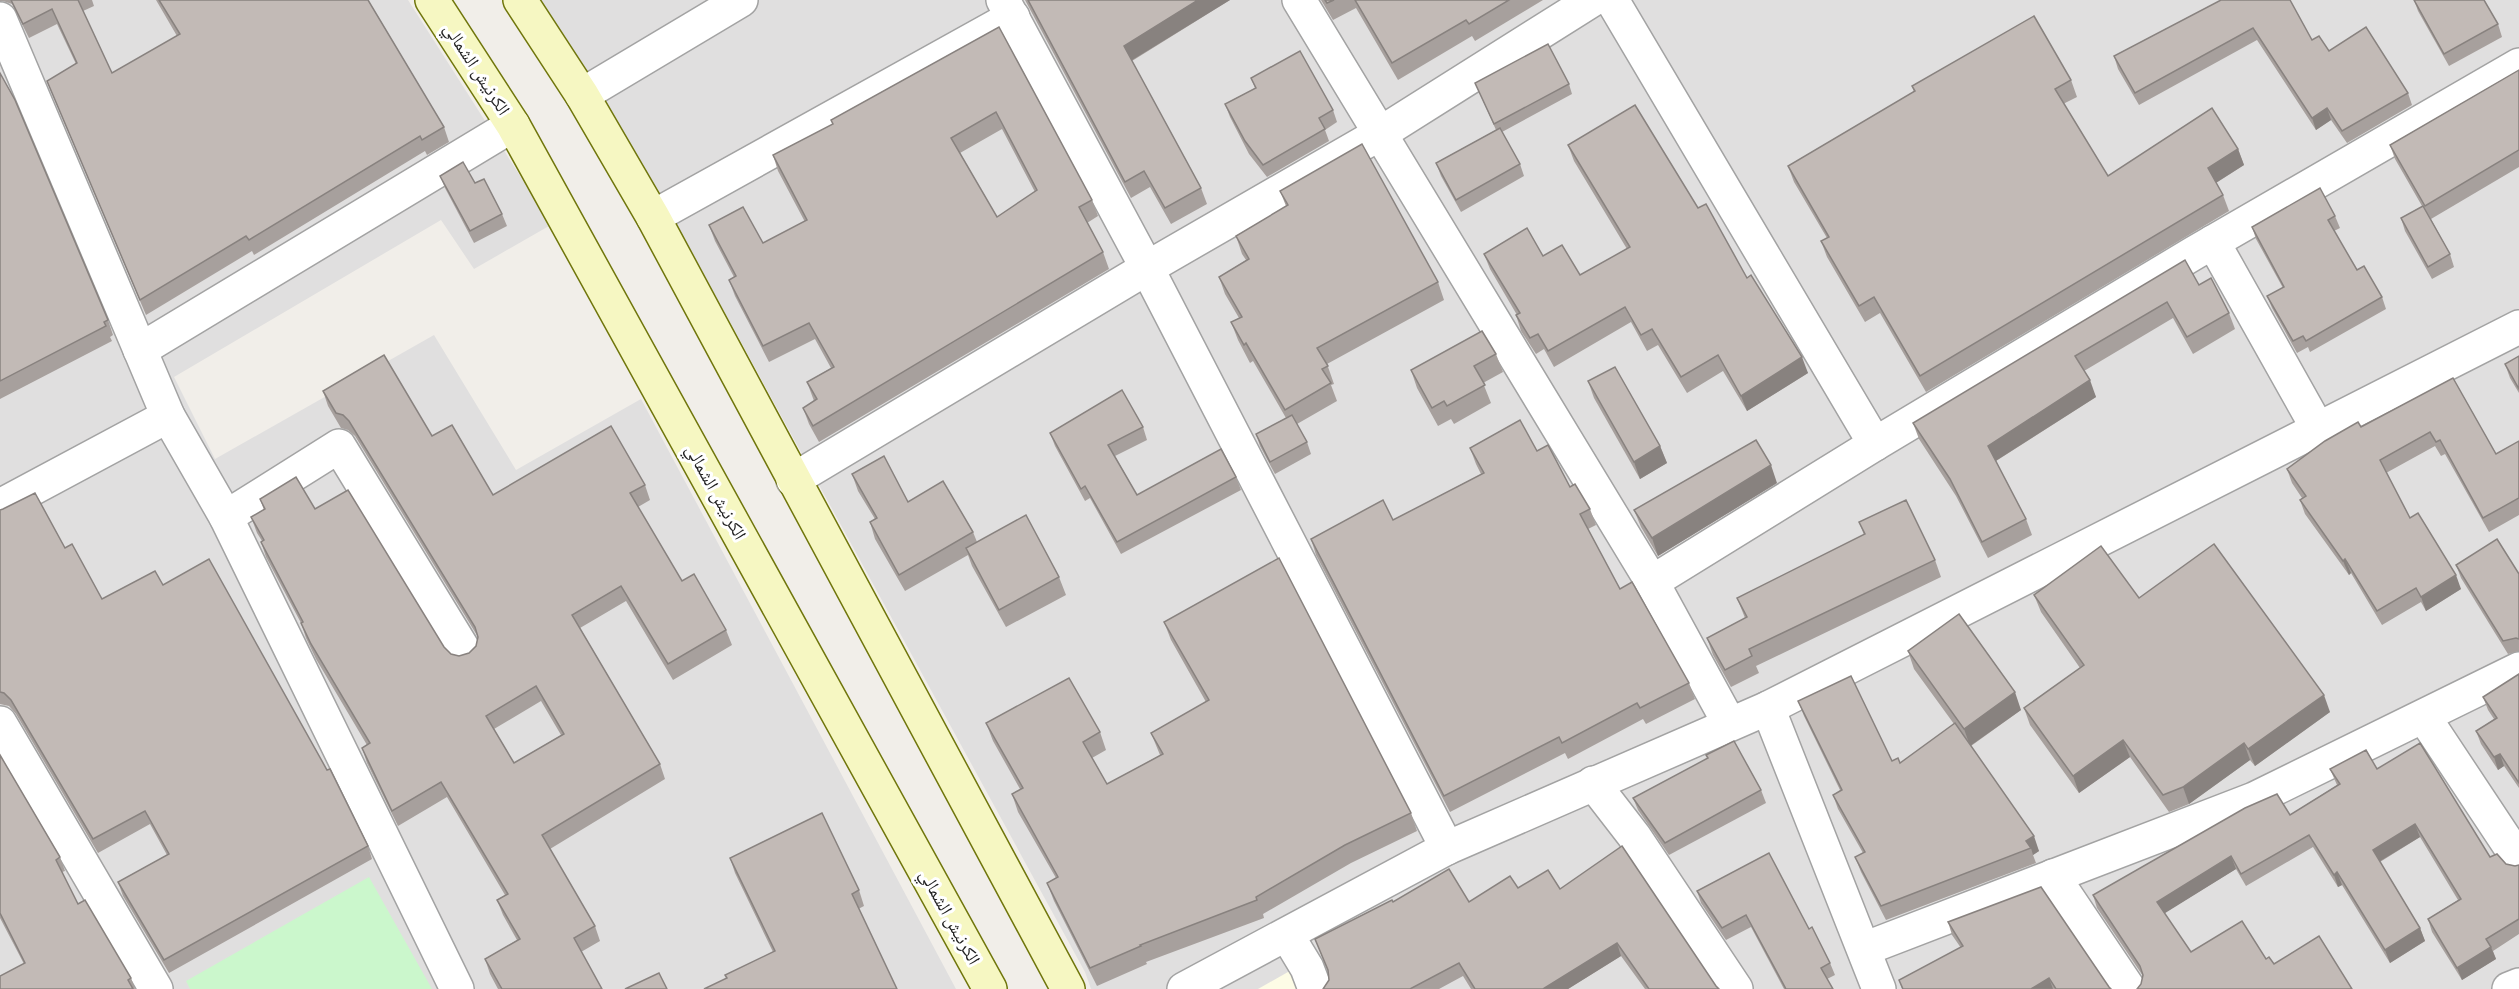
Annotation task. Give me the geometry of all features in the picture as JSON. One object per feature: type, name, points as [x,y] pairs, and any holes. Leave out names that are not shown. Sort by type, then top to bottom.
[{"type":"main road","name":"الكرنيش الشمالي","points":[[432,0],[513,125],[990,989]]},
{"type":"main road","points":[[520,0],[582,95],[653,217],[1068,989]]},
{"type":"street","points":[[582,95],[741,0]]},
{"type":"street","points":[[1299,0],[1652,582],[1729,723]]},
{"type":"street","points":[[793,480],[1147,268],[1382,134],[1592,0]]},
{"type":"street","points":[[1612,0],[1875,444]]},
{"type":"street","points":[[653,217],[1008,9],[1147,268],[1447,848]]},
{"type":"street","points":[[0,19],[168,416],[226,517],[457,989]]},
{"type":"street","points":[[1652,582],[1875,444],[2214,242],[2519,65]]},
{"type":"street","points":[[140,350],[513,125]]},
{"type":"street","points":[[2214,242],[2318,429]]},
{"type":"street","points":[[1184,989],[1447,848],[1729,723],[1768,708],[2519,327]]},
{"type":"street","points":[[0,506],[168,416]]},
{"type":"street","points":[[226,517],[339,446],[465,652]]},
{"type":"street","points":[[1864,949],[2254,799],[2519,669]]},
{"type":"street","points":[[1768,708],[1879,989]]},
{"type":"street","points":[[2424,717],[2519,860]]},
{"type":"street","points":[[0,723],[156,989]]},
{"type":"street","points":[[1593,783],[1634,836],[1736,989]]},
{"type":"street","points":[[2053,876],[2129,989]]},
{"type":"street","points":[[1287,935],[1307,968],[1315,989]]},
{"type":"street","points":[[2509,989],[2519,985]]},
{"type":"shaded area","points":[[0,0],[408,0],[524,182],[549,226],[474,269],[441,220],[174,377],[215,459],[434,335],[516,470],[641,399],[956,989],[0,989]]},
{"type":"shaded area","points":[[526,0],[2519,0],[2519,989],[1091,989],[1085,972],[695,258]]},
{"type":"shaded area","points":[[1295,968],[1303,989],[1258,989]]},
{"type":"green space","points":[[369,877],[432,989],[190,989],[186,981]]},
{"type":"building","points":[[11,0],[78,0],[112,73],[180,34],[159,0],[368,0],[444,127],[422,140],[420,136],[249,240],[246,236],[140,300],[47,81],[77,63],[52,9],[23,24]]},
{"type":"building","points":[[1028,0],[1198,0],[1124,46],[1201,188],[1165,208],[1144,171],[1125,182]]},
{"type":"building","points":[[1355,0],[1509,0],[1469,24],[1466,20],[1392,63]]},
{"type":"building","points":[[2221,0],[2290,0],[2312,40],[2319,36],[2329,51],[2366,27],[2408,93],[2342,131],[2327,108],[2312,118],[2253,28],[2135,93],[2114,56]]},
{"type":"building","points":[[2414,0],[2484,0],[2498,24],[2444,54]]},
{"type":"building","points":[[2034,16],[2071,80],[2055,89],[2108,176],[2212,108],[2238,149],[2208,168],[2223,195],[1920,376],[1874,297],[1859,306],[1821,241],[1829,237],[1788,166],[1915,91],[1912,86]]},
{"type":"building","points":[[999,27],[1092,200],[1079,207],[1103,252],[813,426],[803,408],[817,399],[807,382],[834,367],[809,323],[763,346],[729,280],[736,276],[709,225],[743,207],[763,243],[807,220],[773,155],[833,124],[831,120]],"holes":[[[996,112],[1037,190],[997,217],[951,138]]]},
{"type":"building","points":[[1548,44],[1569,84],[1494,124],[1475,83]]},
{"type":"building","points":[[1300,51],[1333,110],[1319,118],[1325,129],[1263,165],[1245,141],[1225,104],[1256,88],[1251,78]]},
{"type":"building","points":[[2519,70],[2519,150],[2425,206],[2390,145]]},
{"type":"building","points":[[0,73],[15,100],[108,320],[104,322],[106,326],[0,381]]},
{"type":"building","points":[[1635,105],[1698,208],[1706,204],[1747,278],[1751,275],[1802,357],[1741,396],[1718,355],[1681,377],[1652,329],[1641,335],[1625,307],[1548,351],[1538,334],[1530,338],[1516,315],[1520,313],[1484,254],[1527,228],[1543,256],[1562,245],[1580,275],[1630,247],[1568,145]]},
{"type":"building","points":[[1500,128],[1520,164],[1456,200],[1436,163]]},
{"type":"building","points":[[1362,144],[1438,282],[1317,348],[1328,366],[1322,369],[1331,383],[1285,410],[1246,343],[1244,345],[1231,322],[1242,317],[1219,277],[1249,259],[1236,236],[1288,205],[1280,191]]},
{"type":"building","points":[[463,162],[475,183],[484,179],[502,214],[470,231],[440,176]]},
{"type":"building","points":[[2320,188],[2335,216],[2328,220],[2357,270],[2364,266],[2382,297],[2306,341],[2303,336],[2293,341],[2267,296],[2284,287],[2252,227]]},
{"type":"building","points":[[2423,206],[2450,254],[2428,267],[2401,218]]},
{"type":"building","points":[[2185,260],[2199,285],[2211,278],[2229,313],[2187,337],[2167,302],[2075,356],[2090,380],[1988,446],[2026,519],[1982,542],[1950,479],[1913,423]]},
{"type":"building","points":[[1482,331],[1496,354],[1474,366],[1485,385],[1447,406],[1444,401],[1432,408],[1411,370]]},
{"type":"building","points":[[384,355],[432,436],[452,425],[493,495],[611,426],[645,485],[630,493],[682,581],[694,574],[726,630],[668,664],[621,586],[572,615],[660,764],[542,835],[595,926],[574,938],[602,989],[502,989],[485,959],[520,939],[497,900],[508,894],[441,782],[392,811],[362,748],[370,743],[311,644],[301,623],[303,622],[261,542],[264,540],[251,517],[265,509],[260,499],[296,477],[315,509],[348,490],[444,647],[451,654],[459,656],[469,653],[476,646],[478,637],[475,627],[349,421],[343,415],[336,413],[323,391]],"holes":[[[536,686],[564,734],[514,763],[486,716]]]},
{"type":"building","points":[[2519,356],[2519,389],[2505,364]]},
{"type":"building","points":[[1615,367],[1660,446],[1634,462],[1588,381]]},
{"type":"building","points":[[2453,378],[2496,454],[2519,441],[2519,498],[2483,518],[2440,440],[2436,442],[2430,432],[2380,460],[2410,518],[2418,513],[2456,575],[2421,597],[2416,588],[2377,611],[2345,559],[2343,561],[2300,500],[2306,496],[2287,469],[2325,441],[2358,422],[2361,427]]},
{"type":"building","points":[[1122,390],[1143,427],[1108,445],[1137,495],[1221,449],[1236,477],[1117,542],[1085,486],[1081,489],[1050,433]]},
{"type":"building","points":[[1292,415],[1307,442],[1270,462],[1256,434]]},
{"type":"building","points":[[1520,420],[1537,451],[1548,445],[1570,487],[1575,484],[1590,509],[1580,514],[1620,589],[1632,582],[1689,683],[1640,708],[1637,703],[1562,743],[1559,737],[1444,796],[1311,539],[1383,500],[1393,520],[1484,473],[1470,448]]},
{"type":"building","points":[[1756,440],[1771,465],[1652,538],[1634,510]]},
{"type":"building","points":[[884,456],[908,502],[943,481],[973,532],[899,575],[870,522],[877,518],[852,474]]},
{"type":"building","points":[[35,493],[65,548],[72,544],[102,599],[155,571],[163,585],[209,559],[327,770],[330,769],[368,846],[164,960],[118,882],[169,854],[145,811],[93,839],[11,700],[0,692],[0,510]]},
{"type":"building","points":[[1906,500],[1935,560],[1749,649],[1752,656],[1725,670],[1707,638],[1747,617],[1737,598],[1865,534],[1859,522]]},
{"type":"building","points":[[1026,515],[1059,577],[999,610],[966,548]]},
{"type":"building","points":[[2497,539],[2519,574],[2519,639],[2503,641],[2456,565]]},
{"type":"building","points":[[2214,544],[2324,695],[2248,749],[2244,743],[2183,787],[2163,795],[2123,740],[2073,776],[2024,708],[2084,665],[2034,595],[2101,546],[2139,598]]},
{"type":"building","points":[[1279,558],[1411,813],[1345,845],[1256,897],[1257,900],[1140,945],[1090,968],[1047,883],[1058,877],[1012,794],[1023,788],[986,723],[1069,678],[1100,732],[1083,742],[1107,784],[1163,754],[1151,733],[1209,700],[1164,622]]},
{"type":"building","points":[[1959,614],[2015,692],[1964,729],[1908,651]]},
{"type":"building","points":[[2519,674],[2519,783],[2500,754],[2494,757],[2476,731],[2497,718],[2483,697]]},
{"type":"building","points":[[1851,676],[1892,761],[1898,758],[1900,763],[1955,723],[2034,836],[2026,841],[2031,848],[1881,906],[1855,857],[1865,852],[1833,795],[1842,790],[1798,701]]},
{"type":"building","points":[[1734,741],[1761,790],[1665,843],[1633,798],[1708,758],[1706,755]]},
{"type":"building","points":[[2420,743],[2490,857],[2497,854],[2506,864],[2519,865],[2519,919],[2486,939],[2491,947],[2457,968],[2428,919],[2461,899],[2415,824],[2373,850],[2420,928],[2385,950],[2337,872],[2334,875],[2309,835],[2241,874],[2231,856],[2157,902],[2191,952],[2242,921],[2266,959],[2269,957],[2274,964],[2319,936],[2352,989],[2137,989],[2143,975],[2140,966],[2093,895],[2245,808],[2277,794],[2290,815],[2340,784],[2330,769],[2366,750],[2377,769]]},
{"type":"building","points":[[0,755],[60,857],[56,860],[78,904],[85,900],[131,978],[128,980],[133,989],[0,989],[0,976],[25,963],[0,913]]},
{"type":"building","points":[[822,813],[859,890],[852,894],[897,989],[704,989],[727,978],[725,975],[775,951],[730,858]]},
{"type":"building","points":[[1622,846],[1719,989],[1649,989],[1617,943],[1543,989],[1475,989],[1459,963],[1410,989],[1323,989],[1329,980],[1328,970],[1315,939],[1392,900],[1393,902],[1449,869],[1469,902],[1510,876],[1518,888],[1548,870],[1560,889]]},
{"type":"building","points":[[1769,853],[1809,929],[1812,927],[1830,963],[1821,968],[1833,989],[1786,989],[1746,915],[1722,928],[1697,891]]},
{"type":"building","points":[[2041,887],[2111,989],[2056,989],[2049,978],[2031,989],[1903,989],[1899,980],[1963,946],[1948,922]]},
{"type":"building","points":[[659,973],[667,989],[625,989]]}]
